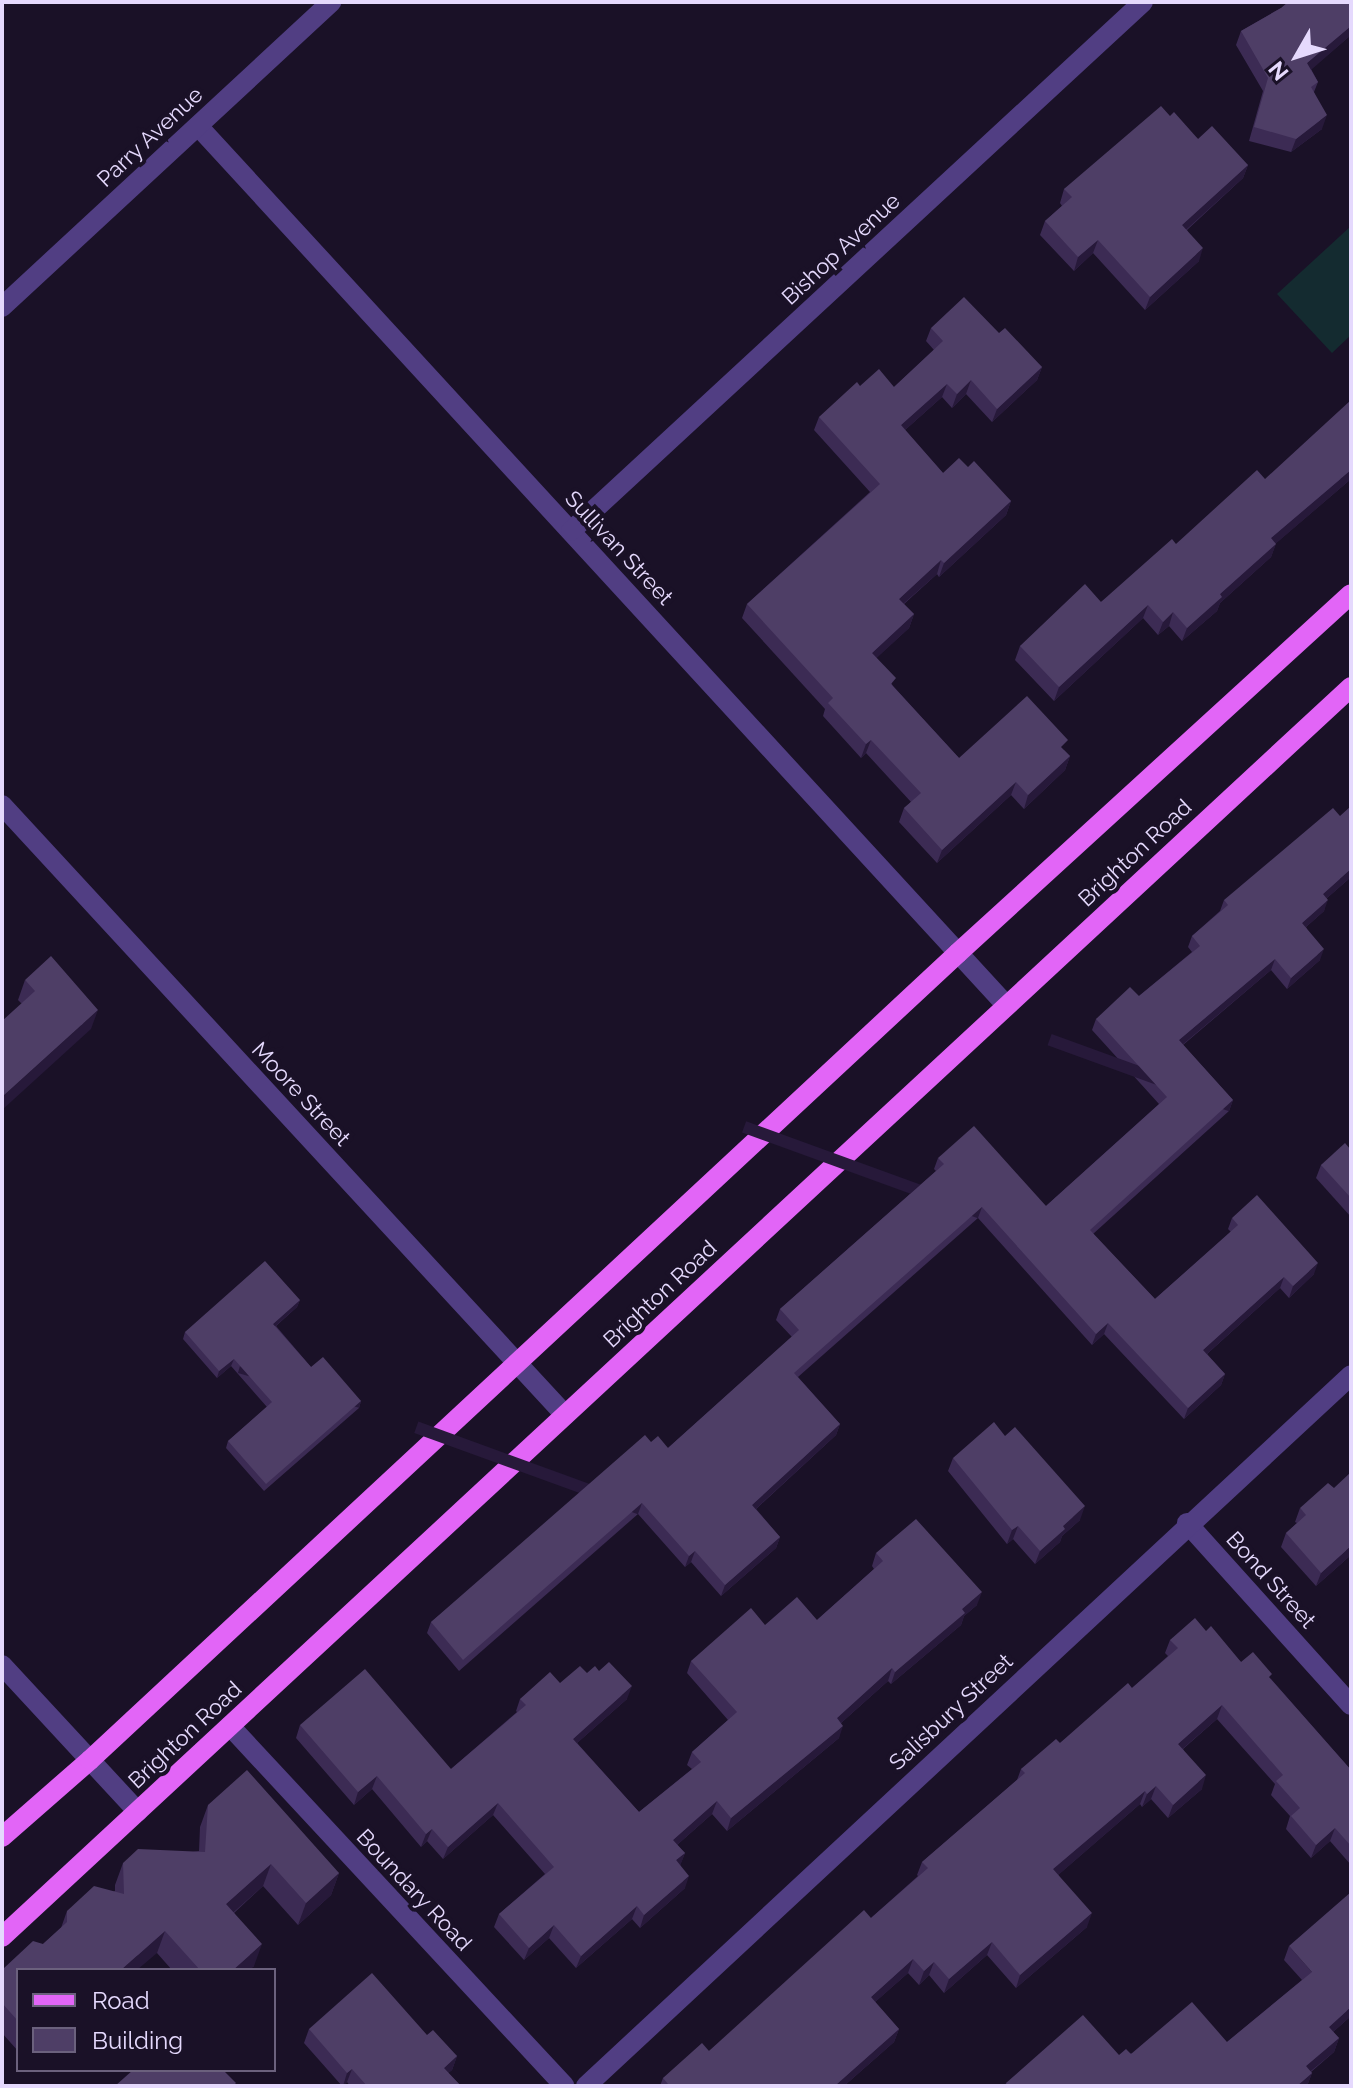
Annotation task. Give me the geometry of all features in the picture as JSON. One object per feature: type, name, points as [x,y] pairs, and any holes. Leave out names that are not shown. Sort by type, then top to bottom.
[{"type":"main road","name":"Brighton Road","points":[[2,1837],[90,1760],[958,953],[1351,594]]},
{"type":"main road","name":"Brighton Road","points":[[2,1937],[1005,1004],[1351,687]]},
{"type":"street","name":"Parry Avenue","points":[[2,307],[331,2]]},
{"type":"street","name":"Bishop Avenue","points":[[571,531],[1143,2]]},
{"type":"street","name":"Sullivan Street","points":[[198,126],[1005,1004]]},
{"type":"street","name":"Moore Street","points":[[2,805],[565,1415]]},
{"type":"street","name":"Salisbury Street","points":[[586,2086],[1187,1523],[1351,1375]]},
{"type":"street","name":"Bond Street","points":[[1187,1523],[1351,1705]]},
{"type":"street","points":[[2,1665],[138,1812]]},
{"type":"street","name":"Boundary Road","points":[[230,1726],[564,2086]]},
{"type":"green space","points":[[1351,226],[1351,335],[1332,353],[1277,294]]},
{"type":"building","points":[[1288,2],[1351,2],[1351,26],[1307,63],[1318,82],[1311,87],[1327,115],[1296,139],[1254,127],[1268,78],[1241,31]]},
{"type":"building","points":[[1161,106],[1170,116],[1174,112],[1198,139],[1212,126],[1248,165],[1182,225],[1203,248],[1150,297],[1098,240],[1078,257],[1045,221],[1072,197],[1064,189]]},
{"type":"building","points":[[964,297],[999,333],[1005,328],[1042,367],[997,409],[971,380],[957,394],[947,384],[901,425],[943,473],[959,458],[968,467],[974,461],[1011,501],[944,563],[941,560],[899,599],[914,614],[872,653],[896,678],[891,684],[959,758],[1027,696],[1068,740],[1061,747],[1070,756],[1028,795],[1016,782],[942,850],[904,808],[921,793],[871,740],[866,744],[828,703],[833,698],[747,604],[880,484],[819,417],[857,382],[860,386],[879,369],[894,387],[943,341],[931,328]]},
{"type":"building","points":[[1351,400],[1351,470],[1271,538],[1276,544],[1187,628],[1173,612],[1163,622],[1148,605],[1059,687],[1020,646],[1085,584],[1101,602],[1172,539],[1176,544],[1257,470],[1265,479]]},
{"type":"building","points":[[1351,806],[1351,869],[1323,894],[1328,900],[1302,923],[1324,949],[1291,978],[1275,959],[1179,1040],[1233,1100],[1090,1230],[1155,1299],[1238,1225],[1232,1218],[1257,1195],[1318,1263],[1293,1286],[1284,1277],[1203,1350],[1225,1374],[1188,1408],[1108,1323],[1096,1334],[982,1207],[794,1373],[840,1424],[752,1505],[780,1537],[725,1585],[695,1551],[689,1556],[642,1503],[463,1660],[431,1622],[645,1435],[651,1442],[658,1436],[668,1448],[799,1330],[780,1309],[944,1164],[938,1158],[974,1126],[1046,1206],[1167,1097],[1096,1019],[1130,987],[1139,996],[1200,946],[1192,936],[1228,905],[1224,900],[1333,808],[1340,816]]},
{"type":"building","points":[[51,956],[98,1010],[2,1097],[2,1021],[35,991],[25,980]]},
{"type":"building","points":[[1345,1143],[1351,1150],[1351,1198],[1321,1165]]},
{"type":"building","points":[[265,1261],[300,1300],[273,1324],[311,1367],[323,1357],[361,1401],[266,1484],[228,1441],[272,1402],[234,1359],[219,1371],[185,1332]]},
{"type":"building","points":[[994,1422],[1005,1436],[1015,1427],[1085,1506],[1040,1551],[1018,1526],[1012,1530],[953,1458]]},
{"type":"building","points":[[1351,1472],[1351,1546],[1321,1573],[1286,1533],[1306,1515],[1300,1508],[1328,1483],[1334,1488]]},
{"type":"building","points":[[916,1519],[982,1592],[962,1609],[965,1613],[895,1672],[892,1668],[837,1718],[843,1726],[731,1818],[717,1801],[673,1840],[685,1853],[676,1860],[689,1876],[644,1915],[637,1906],[581,1956],[554,1925],[529,1948],[499,1914],[554,1867],[498,1803],[448,1847],[432,1829],[426,1834],[377,1776],[358,1792],[300,1725],[365,1669],[451,1769],[526,1705],[520,1699],[550,1672],[560,1683],[580,1666],[587,1673],[595,1666],[599,1671],[609,1662],[632,1686],[573,1739],[639,1812],[701,1762],[692,1752],[737,1712],[691,1661],[751,1608],[765,1625],[797,1597],[817,1620],[883,1561],[876,1553]]},
{"type":"building","points":[[1195,1618],[1206,1631],[1211,1626],[1241,1662],[1253,1652],[1272,1674],[1269,1677],[1351,1770],[1351,1846],[1335,1828],[1316,1845],[1291,1816],[1300,1808],[1276,1781],[1283,1775],[1222,1705],[1178,1744],[1206,1775],[1173,1805],[1156,1786],[1147,1794],[1145,1791],[1053,1869],[1092,1913],[1020,1975],[992,1942],[949,1979],[934,1962],[924,1971],[913,1959],[871,1997],[899,2029],[837,2084],[839,2086],[666,2086],[668,2084],[663,2078],[702,2043],[709,2051],[864,1910],[871,1918],[928,1868],[922,1862],[1025,1773],[1021,1769],[1056,1739],[1060,1743],[1128,1683],[1132,1688],[1178,1648],[1170,1640]]},
{"type":"building","points":[[247,1770],[339,1873],[306,1903],[271,1864],[226,1904],[262,1944],[235,1968],[198,1968],[165,1931],[123,1968],[16,1968],[16,2019],[2,2003],[3,1969],[33,1941],[43,1944],[67,1922],[67,1911],[94,1886],[124,1894],[123,1863],[138,1849],[205,1852],[208,1805]]},
{"type":"building","points":[[1351,1892],[1351,2007],[1329,2027],[1339,2038],[1306,2066],[1312,2073],[1297,2086],[1009,2086],[1006,2083],[1083,2015],[1119,2055],[1126,2049],[1131,2054],[1192,2002],[1227,2042],[1312,1972],[1289,1946]]},
{"type":"building","points":[[372,1973],[427,2035],[433,2030],[457,2056],[444,2068],[461,2086],[367,2086],[352,2069],[347,2073],[309,2029]]},
{"type":"building","points":[[131,2072],[225,2072],[236,2083],[233,2086],[115,2086]]}]
